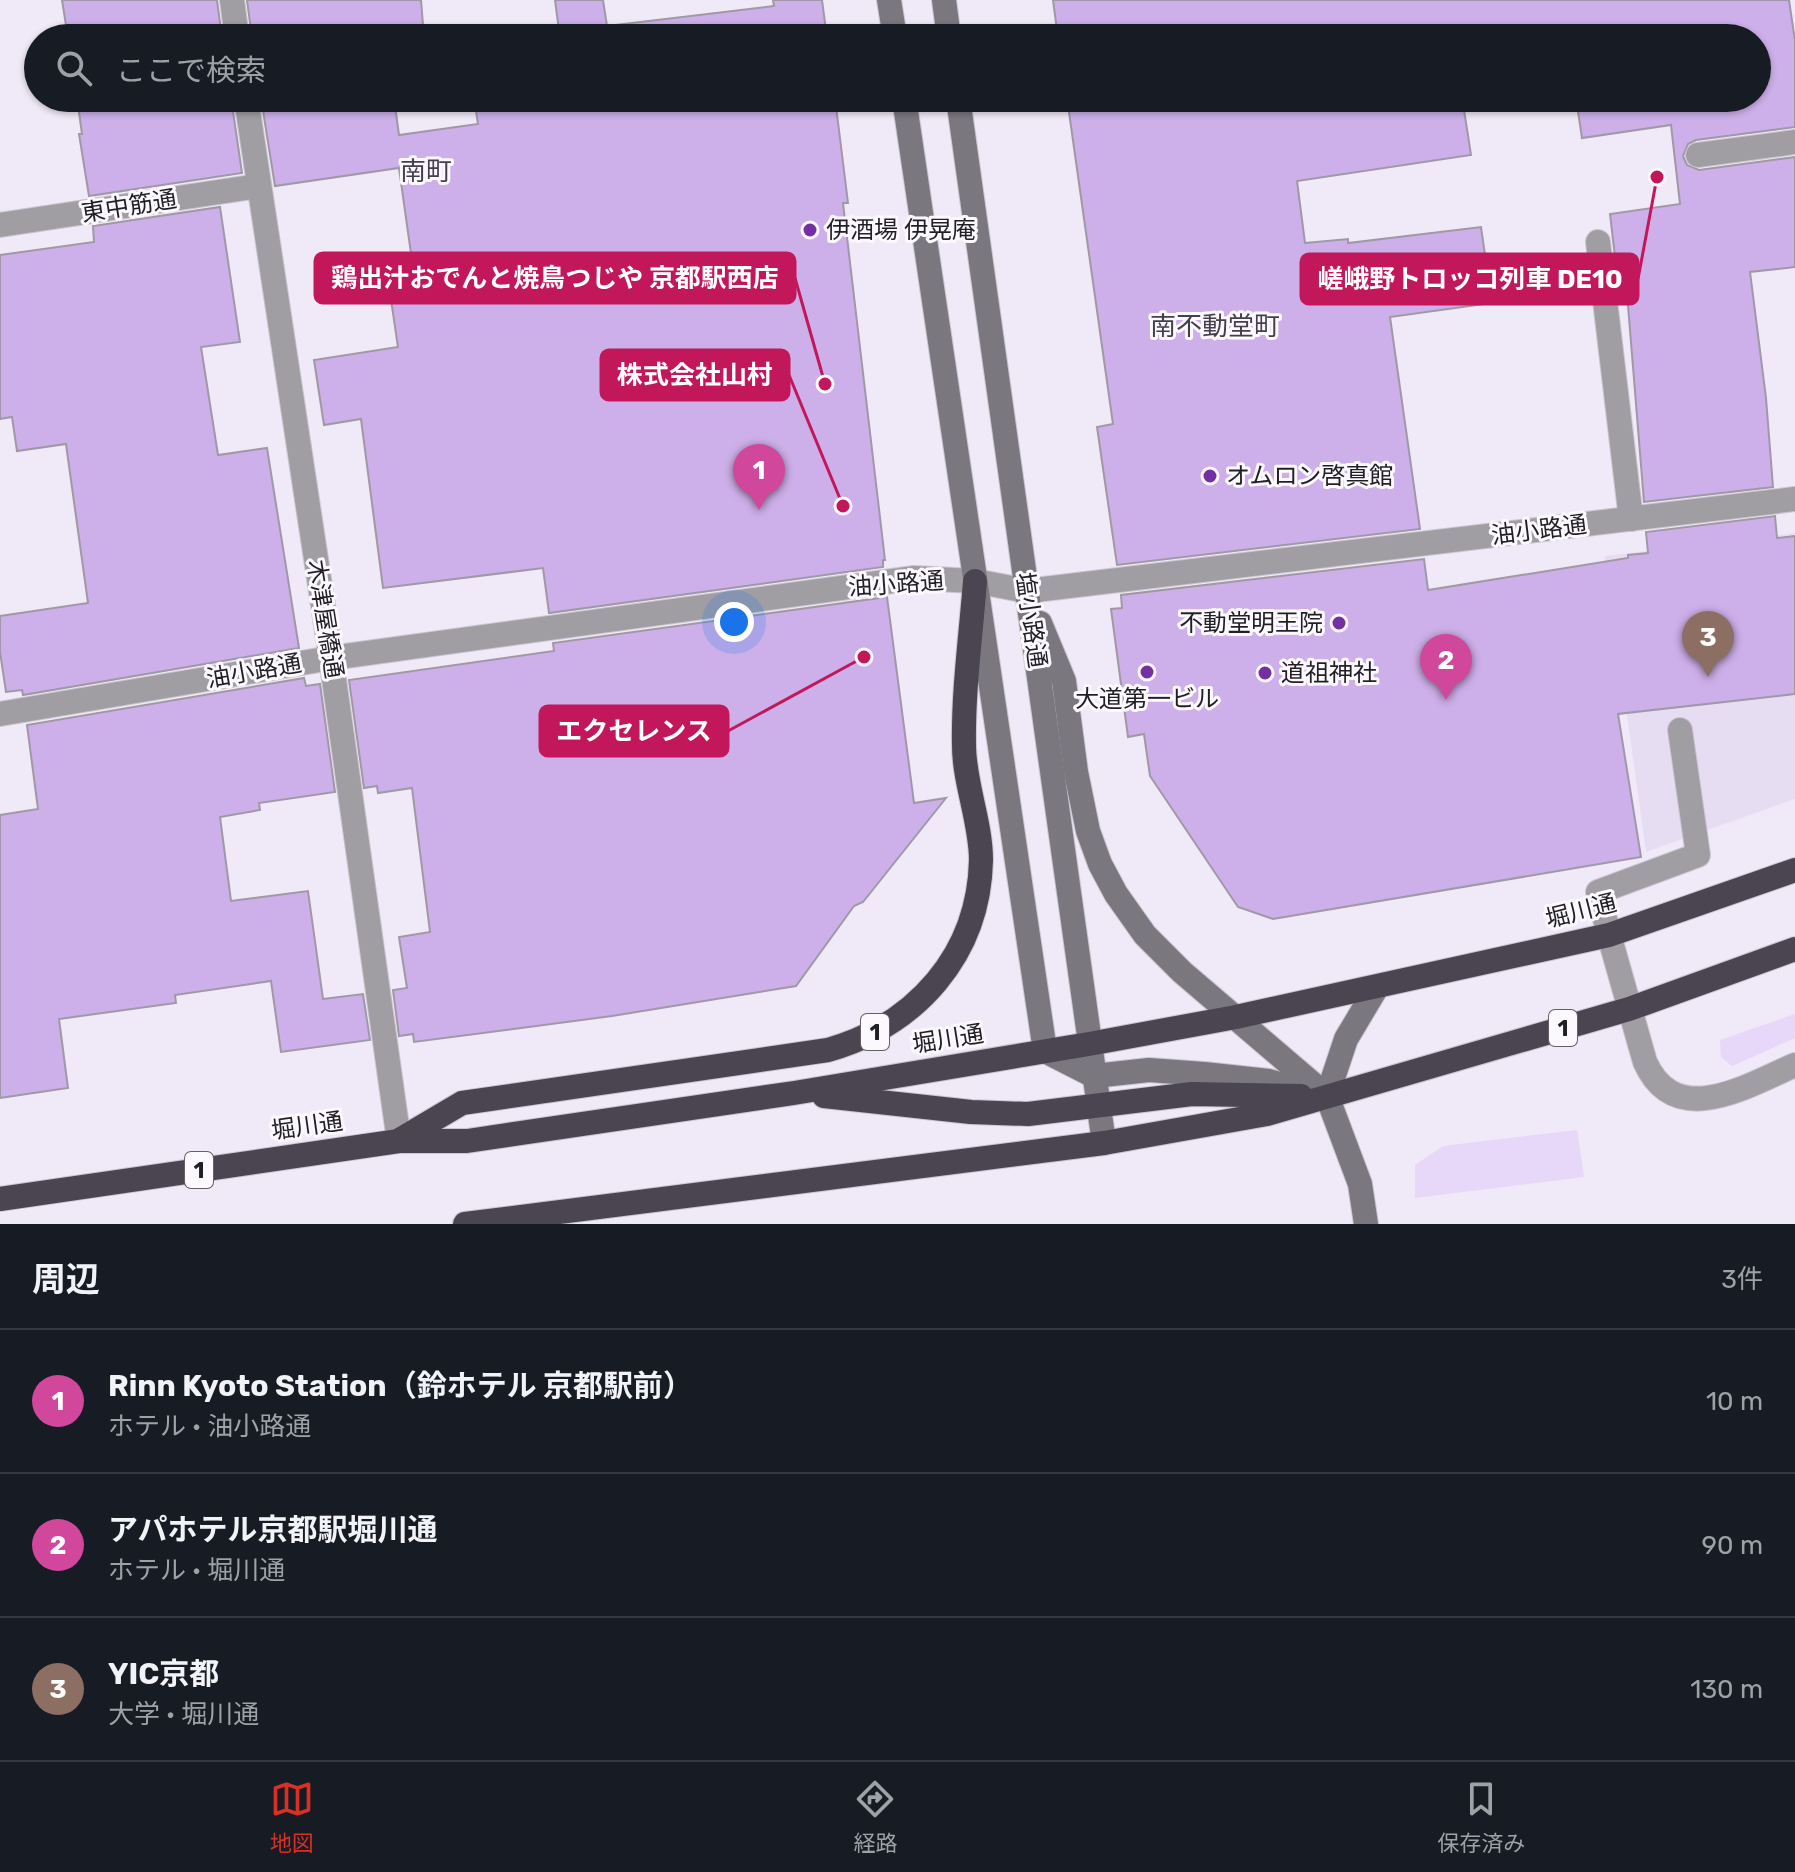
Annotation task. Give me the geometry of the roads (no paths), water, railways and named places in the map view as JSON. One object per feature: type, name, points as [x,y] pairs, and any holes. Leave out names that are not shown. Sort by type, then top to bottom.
[{"type":"highway","name":"1","points":[[399,1141],[462,1103],[828,1050],[884,1028],[917,1003],[956,955],[971,918],[979,877],[981,857],[964,747],[975,581]]},
{"type":"highway","name":"堀川通","points":[[0,1199],[399,1141],[467,1141],[794,1093],[1089,1044],[1236,1017],[1609,935],[1795,870]]},
{"type":"highway","name":"1","points":[[465,1224],[1104,1143],[1267,1114],[1629,1009],[1795,949]]},
{"type":"highway","name":"1","points":[[794,1093],[1028,1114],[1192,1094],[1327,1096]]},
{"type":"street","points":[[232,0],[235,24]]},
{"type":"street","points":[[889,0],[893,24]]},
{"type":"street","points":[[944,0],[947,24]]},
{"type":"street","name":"木津屋橋通","points":[[248,112],[331,658],[399,1141]]},
{"type":"street","name":"塩小路通","points":[[906,112],[1045,1051]]},
{"type":"street","name":"塩小路通","points":[[960,112],[1104,1143]]},
{"type":"street","points":[[1698,155],[1795,142]]},
{"type":"street","name":"東中筋通","points":[[0,225],[258,186]]},
{"type":"street","points":[[1598,242],[1631,519]]},
{"type":"street","name":"油小路通","points":[[0,714],[331,658],[914,578],[975,581],[1027,591],[1795,499]]},
{"type":"street","points":[[1027,591],[1064,681],[1088,831],[1100,864],[1116,894],[1145,935],[1182,972],[1327,1096],[1360,1184],[1366,1224]]},
{"type":"street","points":[[1680,730],[1698,855],[1598,892],[1629,1009],[1651,1073],[1679,1096],[1713,1099],[1795,1065]]},
{"type":"street","points":[[1327,1096],[1346,1039],[1377,987]]},
{"type":"street","points":[[1045,1051],[1094,1076],[1149,1070],[1204,1074],[1269,1081],[1327,1096]]},
{"type":"place","name":"嵯峨野トロッコ列車 DE10","points":[[1657,177]]},
{"type":"place","name":"伊酒場 伊晃庵","points":[[810,230]]},
{"type":"place","name":"鶏出汁おでんと焼鳥つじや 京都駅西店","points":[[825,384]]},
{"type":"place","name":"オムロン啓真館","points":[[1210,476]]},
{"type":"place","name":"株式会社山村","points":[[843,506]]},
{"type":"place","name":"Rinn Kyoto Station（鈴ホテル 京都駅前）","points":[[759,510]]},
{"type":"place","name":"不動堂明王院","points":[[1339,623]]},
{"type":"place","name":"エクセレンス","points":[[864,657]]},
{"type":"place","name":"大道第一ビル","points":[[1147,672]]},
{"type":"place","name":"道祖神社","points":[[1265,673]]},
{"type":"place","name":"YIC京都","points":[[1708,677]]},
{"type":"place","name":"アパホテル京都駅堀川通","points":[[1446,700]]},
{"type":"district","name":"南町","points":[[426,171]]},
{"type":"district","name":"南不動堂町","points":[[1215,326]]}]
